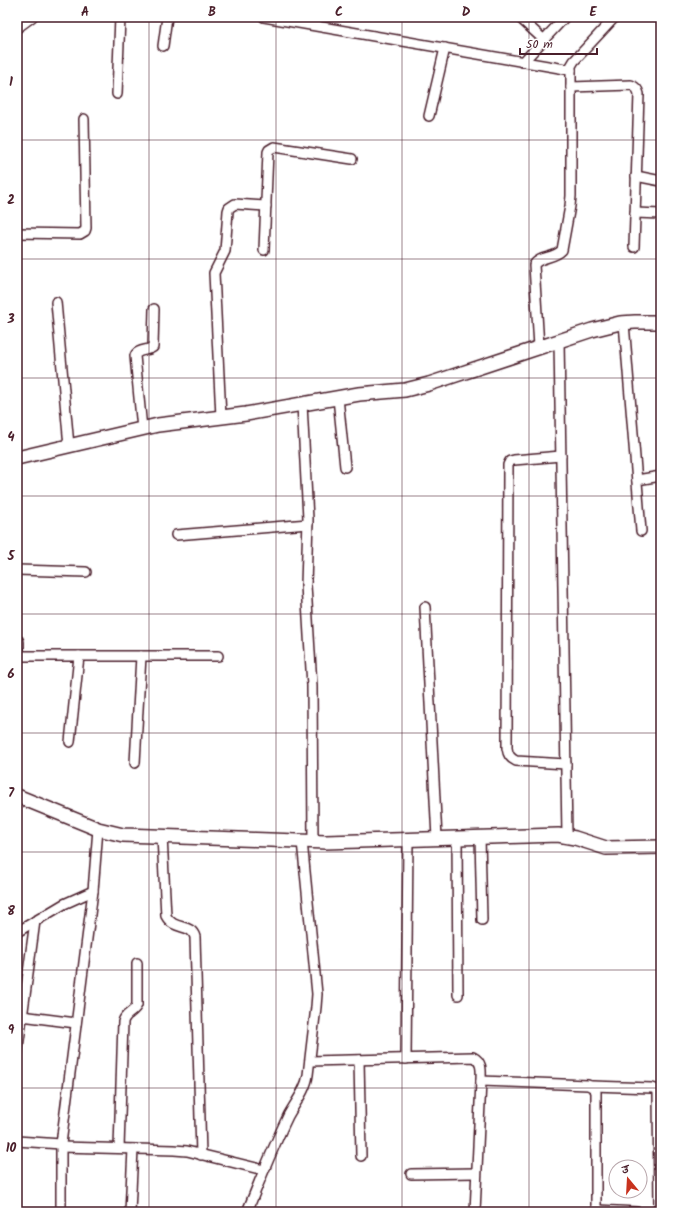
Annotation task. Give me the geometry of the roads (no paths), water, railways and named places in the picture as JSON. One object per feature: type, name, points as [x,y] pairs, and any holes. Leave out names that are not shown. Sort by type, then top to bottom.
[{"type":"street","points":[[17,28],[32,17]]},
{"type":"street","points":[[117,94],[120,17]]},
{"type":"street","points":[[163,46],[167,17]]},
{"type":"street","points":[[264,17],[303,20],[445,48],[570,70]]},
{"type":"street","points":[[519,17],[544,40]]},
{"type":"street","points":[[523,62],[565,17]]},
{"type":"street","points":[[538,347],[533,269],[537,261],[558,254],[562,250],[571,196],[570,70],[574,61],[615,17]]},
{"type":"street","points":[[429,116],[445,48]]},
{"type":"street","points":[[571,87],[631,85],[635,86],[640,94],[634,246]]},
{"type":"street","points":[[17,233],[80,234],[85,231],[84,119]]},
{"type":"street","points":[[264,250],[268,152],[271,148],[274,147],[352,159]]},
{"type":"street","points":[[636,176],[661,181]]},
{"type":"street","points":[[221,417],[214,273],[225,251],[229,208],[235,204],[266,206]]},
{"type":"street","points":[[635,213],[661,214]]},
{"type":"street","points":[[56,302],[69,446]]},
{"type":"street","points":[[142,429],[136,354],[153,347],[154,309]]},
{"type":"street","points":[[17,458],[167,424],[221,417],[370,393],[405,390],[422,386],[592,330],[624,323],[661,322]]},
{"type":"street","points":[[624,323],[641,531]]},
{"type":"street","points":[[559,341],[567,836]]},
{"type":"street","points":[[338,398],[345,467]]},
{"type":"street","points":[[247,1212],[289,1115],[307,1083],[317,994],[308,841],[312,686],[306,585],[308,524],[302,404]]},
{"type":"street","points":[[561,456],[514,460],[508,465],[507,748],[510,758],[516,761],[566,764]]},
{"type":"street","points":[[636,480],[661,476]]},
{"type":"street","points":[[176,535],[308,524]]},
{"type":"street","points":[[17,570],[86,572]]},
{"type":"street","points":[[425,607],[437,838]]},
{"type":"street","points":[[17,642],[17,651]]},
{"type":"street","points":[[17,656],[218,656]]},
{"type":"street","points":[[70,742],[79,656]]},
{"type":"street","points":[[135,763],[141,656]]},
{"type":"street","points":[[17,796],[98,829],[123,835],[308,841],[558,835],[567,836],[606,848],[661,847]]},
{"type":"street","points":[[61,1212],[61,1145],[93,891],[98,829]]},
{"type":"street","points":[[162,836],[166,916],[175,926],[191,930],[194,933],[201,1155]]},
{"type":"street","points":[[480,837],[482,920]]},
{"type":"street","points":[[457,838],[458,995]]},
{"type":"street","points":[[406,1059],[408,839]]},
{"type":"street","points":[[17,932],[64,904],[93,891]]},
{"type":"street","points":[[17,1055],[35,921]]},
{"type":"street","points":[[119,1148],[123,1022],[126,1015],[134,1011],[137,1005],[137,963]]},
{"type":"street","points":[[22,1016],[76,1023]]},
{"type":"street","points":[[310,1061],[473,1057],[477,1059],[481,1066],[481,1081],[475,1212]]},
{"type":"street","points":[[359,1060],[361,1156]]},
{"type":"street","points":[[481,1081],[656,1089],[659,1095],[659,1212]]},
{"type":"street","points":[[592,1086],[596,1092],[596,1211],[638,1212]]},
{"type":"street","points":[[17,1140],[61,1145],[174,1150],[264,1170]]},
{"type":"street","points":[[130,1212],[133,1149]]},
{"type":"street","points":[[411,1174],[476,1174]]}]
